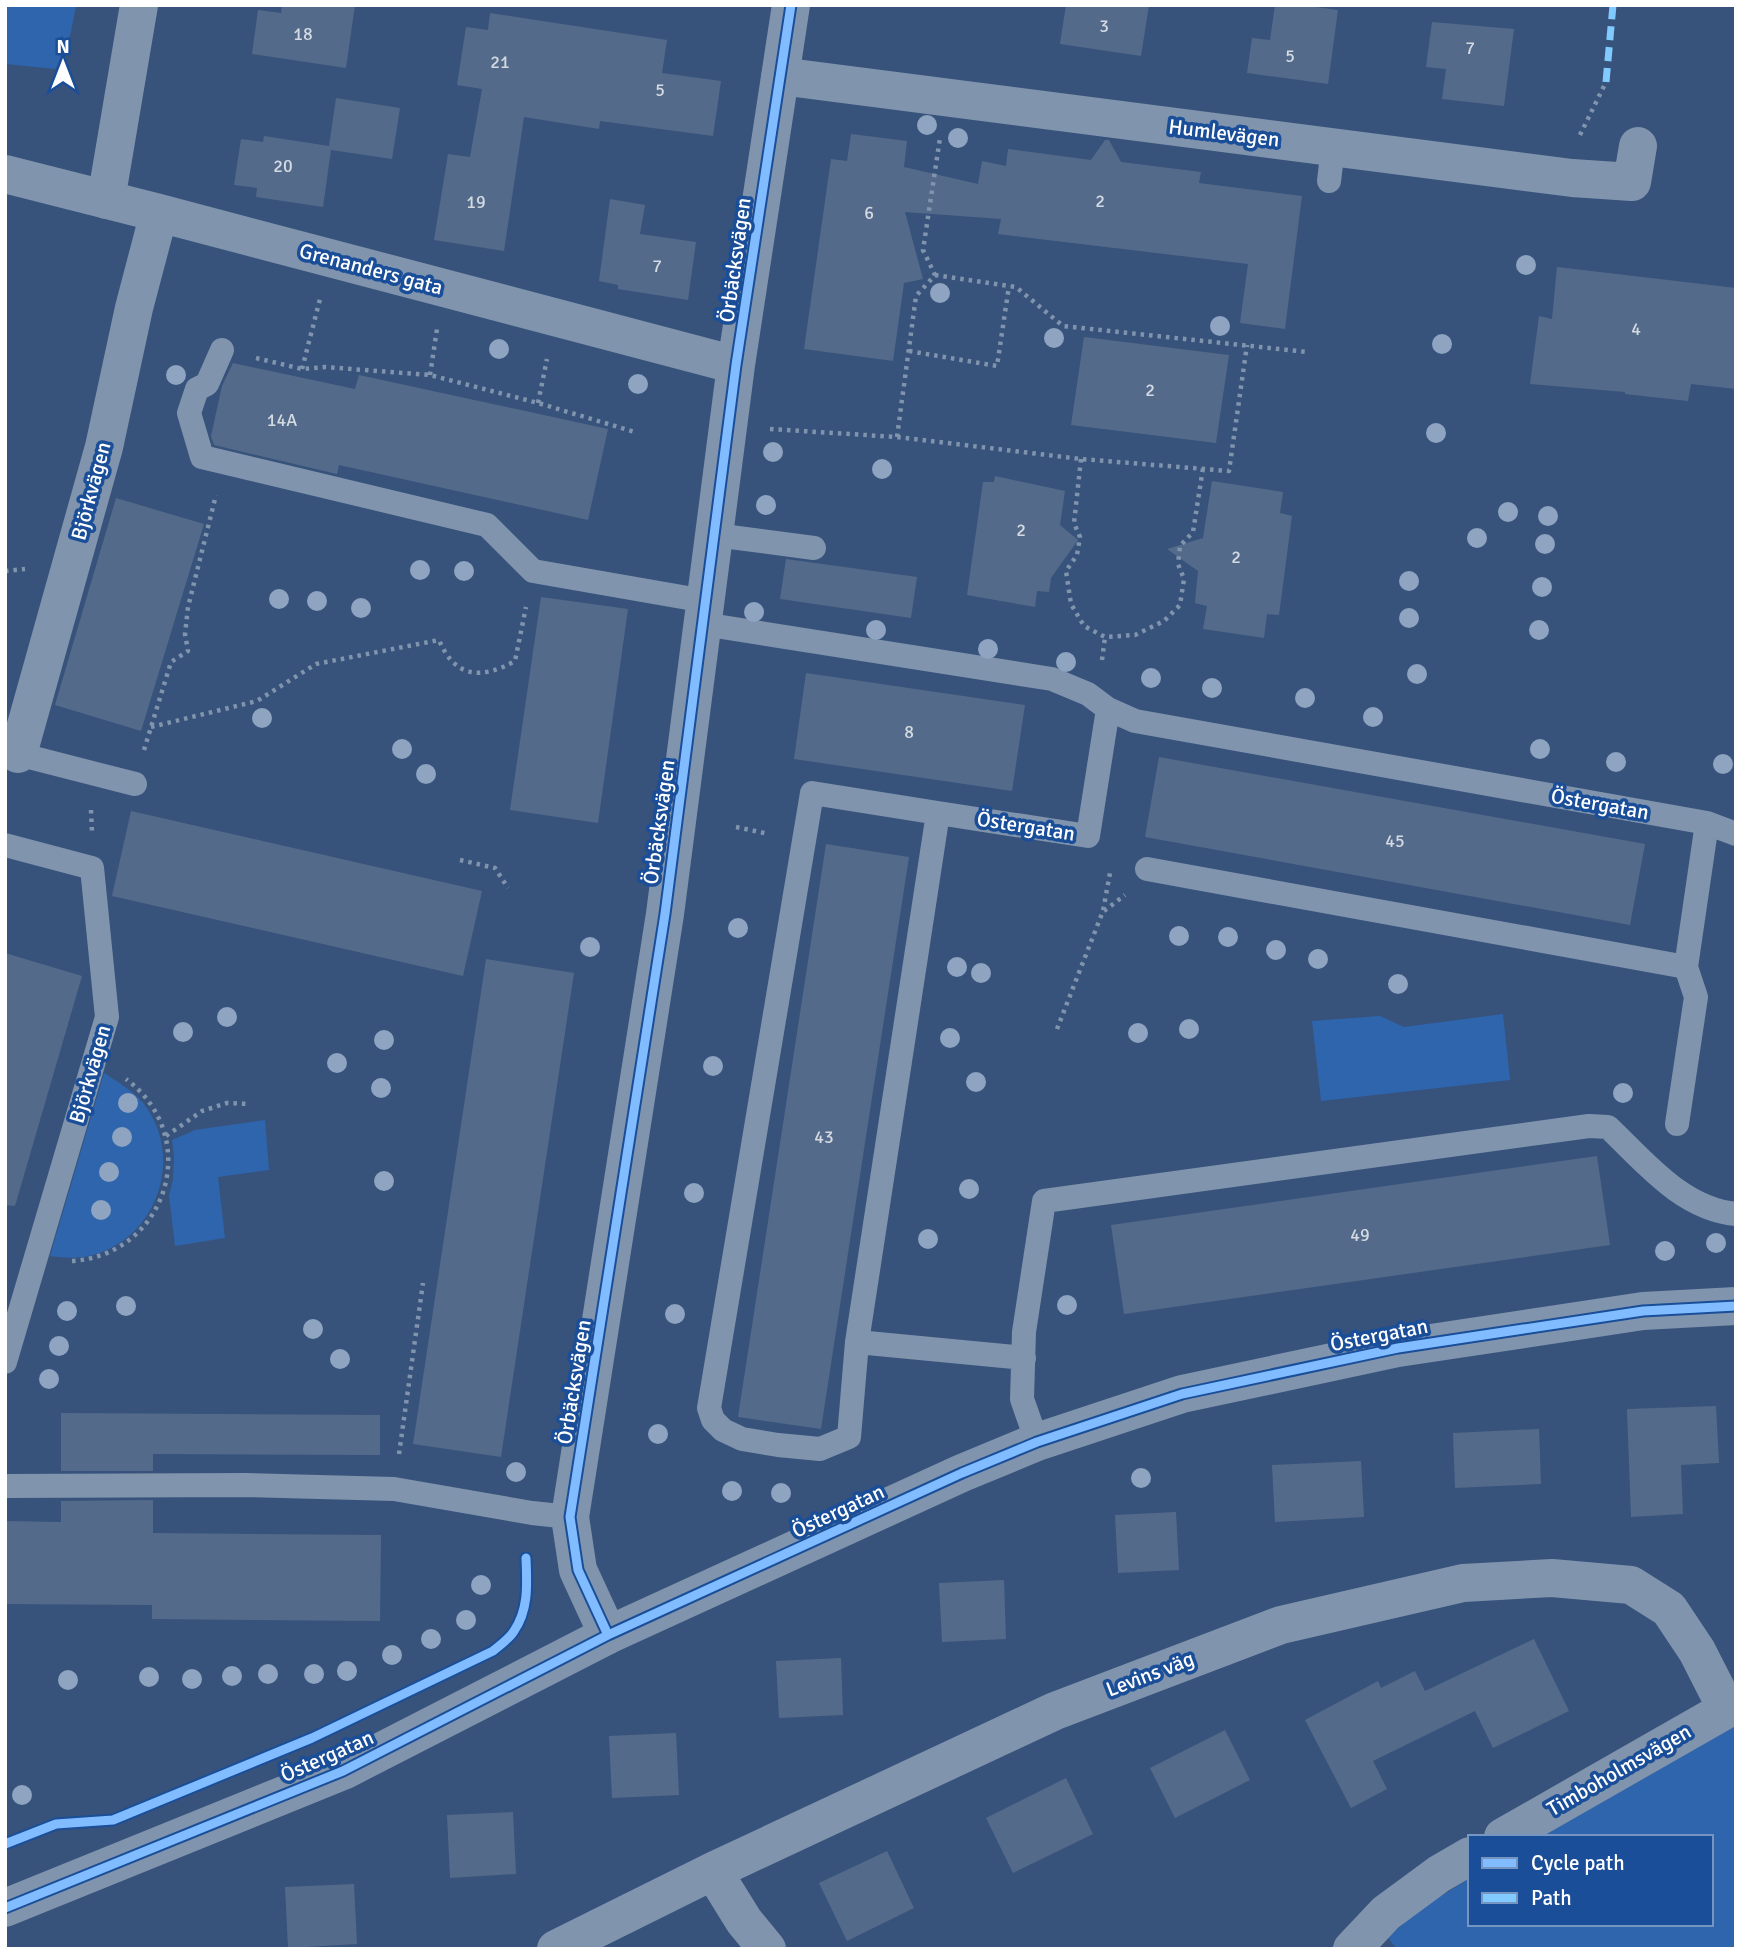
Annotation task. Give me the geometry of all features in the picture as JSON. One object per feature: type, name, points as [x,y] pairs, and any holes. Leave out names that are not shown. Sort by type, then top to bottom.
[{"type":"street","points":[[106,200],[139,5]]},
{"type":"street","name":"Örbäcksvägen","points":[[608,1635],[578,1570],[570,1517],[664,914],[736,365],[791,5]]},
{"type":"street","name":"Humlevägen","points":[[780,76],[1331,164],[1632,182],[1638,146]]},
{"type":"street","name":"Grenanders gata","points":[[5,174],[159,212],[736,365]]},
{"type":"street","name":"Björkvägen","points":[[12,752],[104,447],[134,308],[159,212]]},
{"type":"street","name":"Östergatan","points":[[5,1908],[343,1771],[608,1635],[962,1473],[1037,1442],[1182,1394],[1398,1348],[1643,1311],[1736,1306]]},
{"type":"street","name":"Levins väg","points":[[556,1949],[713,1871],[1055,1711],[1281,1625],[1463,1583],[1552,1578],[1630,1585],[1669,1609],[1731,1706]]},
{"type":"street","name":"Timboholmsvägen","points":[[1506,1835],[1731,1706]]},
{"type":"street","points":[[1352,1949],[1386,1913],[1439,1874],[1468,1857]]},
{"type":"street","points":[[713,1871],[744,1921],[767,1949]]},
{"type":"lane","points":[[222,350],[207,384],[197,388],[189,413],[202,457],[487,525],[533,571],[674,594],[704,613],[1052,679],[1088,694],[1108,709]]},
{"type":"lane","points":[[715,535],[814,548]]},
{"type":"lane","name":"Östergatan","points":[[857,1342],[849,1437],[820,1449],[778,1446],[742,1439],[723,1430],[713,1420],[709,1408],[812,793],[1088,836],[1108,709],[1135,721],[1707,823],[1736,834]]},
{"type":"lane","points":[[12,752],[135,784]]},
{"type":"lane","points":[[938,813],[857,1342],[1024,1358]]},
{"type":"lane","points":[[1677,1124],[1696,997],[1686,967],[1707,823]]},
{"type":"lane","points":[[5,845],[92,868]]},
{"type":"lane","name":"Björkvägen","points":[[5,1362],[107,1017],[92,868]]},
{"type":"lane","points":[[1147,869],[1686,967]]},
{"type":"lane","points":[[1037,1442],[1022,1399],[1024,1332],[1044,1201],[1589,1126],[1608,1127],[1640,1161],[1696,1202],[1736,1214]]},
{"type":"lane","points":[[5,1486],[246,1485],[394,1489],[570,1517]]},
{"type":"path","points":[[1579,138],[1605,82]]},
{"type":"path","points":[[935,275],[923,250],[941,133]]},
{"type":"path","points":[[935,275],[1016,287],[1063,326],[1307,352]]},
{"type":"path","points":[[897,437],[916,296],[935,275]]},
{"type":"path","points":[[909,351],[997,366],[1009,286]]},
{"type":"path","points":[[302,369],[320,296]]},
{"type":"path","points":[[430,376],[438,326]]},
{"type":"path","points":[[768,429],[897,437],[1081,459],[1229,471],[1247,345]]},
{"type":"path","points":[[222,350],[302,369],[325,367],[430,376],[538,403],[635,432]]},
{"type":"path","points":[[538,403],[548,353]]},
{"type":"path","points":[[1081,459],[1074,523],[1080,537],[1077,555],[1066,572],[1072,604],[1084,626],[1105,637],[1135,635],[1164,621],[1180,605],[1184,579],[1178,564],[1180,546],[1193,532],[1203,468]]},
{"type":"path","points":[[135,784],[171,662],[188,651],[185,634],[188,607],[225,462]]},
{"type":"path","points":[[151,727],[257,701],[316,664],[439,640],[456,667],[468,672],[484,672],[505,667],[515,661],[533,571]]},
{"type":"path","points":[[91,773],[92,868]]},
{"type":"path","points":[[1057,1029],[1103,911],[1113,856],[1088,836]]},
{"type":"path","points":[[460,860],[495,868],[508,888]]},
{"type":"path","points":[[36,1256],[63,1262],[89,1259],[115,1250],[136,1235],[153,1214],[164,1189],[168,1163],[166,1136],[156,1112],[139,1090],[118,1074],[94,1064]]},
{"type":"path","points":[[166,1136],[202,1111],[227,1103],[250,1104]]},
{"type":"path","points":[[394,1489],[423,1283]]},
{"type":"shaded area","points":[[5,5],[76,5],[71,32],[56,69],[5,64]]},
{"type":"shaded area","points":[[1503,1014],[1510,1080],[1321,1101],[1312,1021],[1380,1016],[1404,1027]]},
{"type":"shaded area","points":[[104,1073],[139,1098],[156,1124],[162,1146],[163,1169],[158,1192],[148,1213],[134,1231],[116,1246],[82,1257],[50,1256]]},
{"type":"shaded area","points":[[265,1120],[269,1170],[218,1177],[225,1238],[175,1246],[169,1196],[173,1179],[172,1140],[195,1130]]},
{"type":"shaded area","points":[[1736,1725],[1736,1949],[1397,1949],[1388,1938],[1417,1911],[1468,1879],[1468,1926],[1713,1926],[1713,1835],[1544,1835]]},
{"type":"building","points":[[282,5],[355,5],[346,68],[252,54],[258,10],[281,13]]},
{"type":"building","points":[[1066,5],[1149,5],[1141,56],[1060,44]]},
{"type":"building","points":[[1275,5],[1338,10],[1328,84],[1247,73],[1252,38],[1270,40]]},
{"type":"building","points":[[490,13],[667,40],[662,73],[721,81],[713,136],[600,121],[599,129],[524,117],[504,251],[434,240],[448,154],[470,157],[482,89],[457,85],[466,27],[488,30]]},
{"type":"building","points":[[1432,22],[1514,29],[1504,106],[1442,99],[1446,69],[1426,67]]},
{"type":"building","points":[[336,98],[400,108],[392,159],[331,150],[323,207],[256,197],[257,188],[234,185],[241,139],[263,142],[264,136],[329,146]]},
{"type":"building","points":[[851,134],[907,141],[904,167],[978,184],[982,161],[1006,166],[1008,149],[1091,160],[1105,140],[1109,140],[1121,162],[1201,172],[1199,183],[1302,196],[1285,329],[1240,323],[1248,264],[998,234],[1001,219],[905,212],[923,279],[904,283],[893,361],[804,349],[831,159],[847,161]]},
{"type":"building","points":[[610,199],[645,205],[640,234],[696,242],[688,300],[618,289],[618,285],[599,281]]},
{"type":"building","points":[[1557,267],[1736,288],[1736,389],[1691,384],[1688,401],[1625,392],[1530,384],[1539,316],[1552,319]]},
{"type":"building","points":[[1084,337],[1229,355],[1216,443],[1071,425]]},
{"type":"building","points":[[233,363],[355,389],[359,375],[608,429],[588,520],[339,465],[337,474],[214,445],[211,436],[222,386]]},
{"type":"building","points":[[995,476],[1065,491],[1060,525],[1078,540],[1051,578],[1049,592],[1037,591],[1035,607],[967,595],[983,482],[994,482]]},
{"type":"building","points":[[1212,481],[1283,492],[1280,513],[1292,516],[1279,615],[1267,614],[1264,638],[1203,629],[1207,606],[1195,603],[1198,571],[1167,549],[1203,538]]},
{"type":"building","points":[[116,498],[204,524],[141,731],[55,705]]},
{"type":"building","points":[[786,559],[917,577],[911,618],[780,599]]},
{"type":"building","points":[[541,597],[628,609],[598,823],[510,810]]},
{"type":"building","points":[[806,673],[1025,705],[1012,791],[794,759]]},
{"type":"building","points":[[1159,757],[1645,844],[1630,925],[1145,837]]},
{"type":"building","points":[[131,811],[482,891],[463,976],[112,896]]},
{"type":"building","points":[[826,844],[909,857],[821,1429],[738,1417]]},
{"type":"building","points":[[5,953],[82,976],[15,1206],[5,1205]]},
{"type":"building","points":[[486,959],[574,973],[501,1457],[413,1444]]},
{"type":"building","points":[[1597,1156],[1610,1245],[1124,1314],[1111,1225]]},
{"type":"building","points":[[1716,1406],[1719,1463],[1681,1465],[1683,1514],[1631,1517],[1627,1409]]},
{"type":"building","points":[[61,1413],[380,1415],[380,1455],[153,1454],[153,1471],[61,1471]]},
{"type":"building","points":[[1539,1429],[1541,1484],[1455,1488],[1453,1433]]},
{"type":"building","points":[[1361,1461],[1364,1517],[1275,1522],[1272,1465]]},
{"type":"building","points":[[153,1500],[153,1533],[381,1535],[380,1621],[152,1619],[152,1605],[5,1604],[5,1521],[61,1522],[61,1501]]},
{"type":"building","points":[[1176,1512],[1179,1570],[1118,1573],[1115,1515]]},
{"type":"building","points":[[1004,1580],[1006,1639],[942,1642],[939,1583]]},
{"type":"building","points":[[1534,1639],[1569,1711],[1493,1748],[1475,1711],[1373,1761],[1387,1789],[1351,1808],[1305,1720],[1378,1681],[1381,1688],[1415,1671],[1425,1691]]},
{"type":"building","points":[[841,1658],[843,1715],[779,1718],[776,1661]]},
{"type":"building","points":[[1225,1730],[1250,1780],[1175,1818],[1150,1768]]},
{"type":"building","points":[[676,1733],[679,1795],[612,1798],[609,1736]]},
{"type":"building","points":[[1066,1778],[1093,1834],[1013,1873],[986,1818]]},
{"type":"building","points":[[513,1812],[516,1874],[450,1878],[447,1815]]},
{"type":"building","points":[[887,1851],[914,1908],[847,1941],[819,1883]]},
{"type":"building","points":[[354,1884],[357,1944],[288,1948],[285,1887]]},
{"type":"marked path","points":[[1606,82],[1613,5]]},
{"type":"cycle path","points":[[608,1635],[578,1570],[570,1517],[665,914],[736,365],[791,5]]},
{"type":"cycle path","points":[[5,1908],[343,1771],[608,1635],[962,1473],[1037,1442],[1182,1394],[1398,1348],[1643,1311],[1736,1306]]},
{"type":"cycle path","points":[[5,1844],[56,1824],[113,1820],[312,1738],[493,1651],[512,1634],[519,1623],[526,1596],[526,1558]]}]
